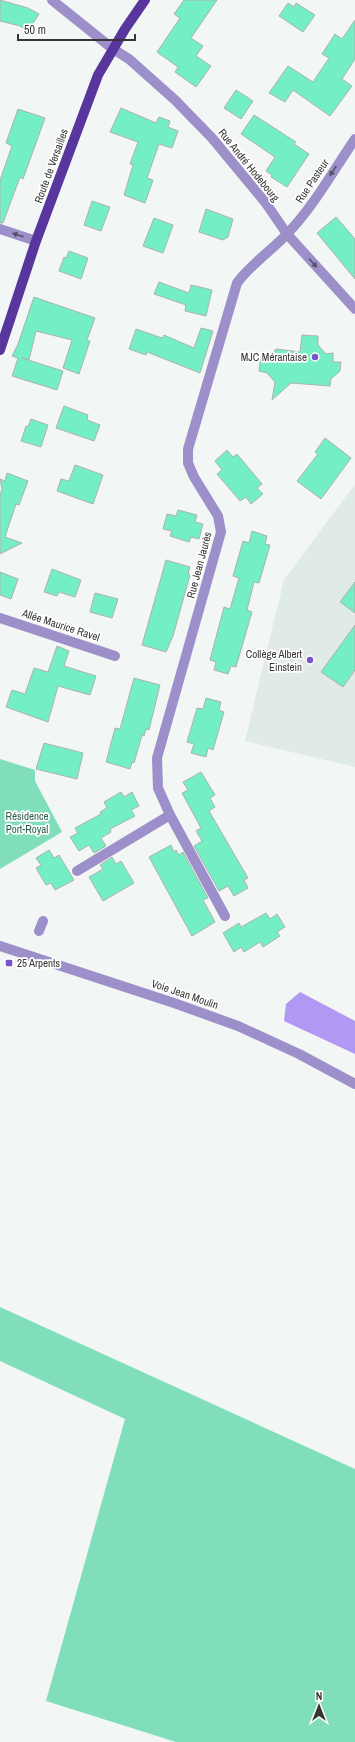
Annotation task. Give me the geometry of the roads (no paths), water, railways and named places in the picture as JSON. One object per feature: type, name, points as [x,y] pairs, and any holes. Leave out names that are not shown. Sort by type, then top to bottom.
[{"type":"main road","name":"Route de Versailles","points":[[0,350],[36,241],[98,75],[145,0]]},
{"type":"street","name":"Rue André Hodebourg","points":[[52,0],[113,49],[129,59],[174,100],[212,138],[265,202],[287,234],[355,309]]},
{"type":"street","name":"Rue Pasteur","points":[[287,234],[303,215],[355,139]]},
{"type":"street","points":[[0,229],[36,241]]},
{"type":"street","name":"Rue Jean Jaurès","points":[[225,916],[170,815],[158,788],[157,758],[221,532],[218,516],[194,477],[188,463],[188,449],[237,283],[243,274],[287,234]]},
{"type":"street","name":"Allée Maurice Ravel","points":[[0,618],[115,656]]},
{"type":"street","points":[[77,871],[170,815]]},
{"type":"street","points":[[39,931],[43,921]]},
{"type":"street","name":"Voie Jean Moulin","points":[[0,946],[174,1003],[238,1026],[299,1054],[355,1084]]},
{"type":"place","name":"MJC Mérantaise","points":[[315,357]]},
{"type":"place","name":"Collège Albert Einstein","points":[[310,660]]},
{"type":"place","name":"25 Arpents","points":[[9,963]]},
{"type":"park label","name":"Résidence Port-Royal","points":[[27,822]]}]
